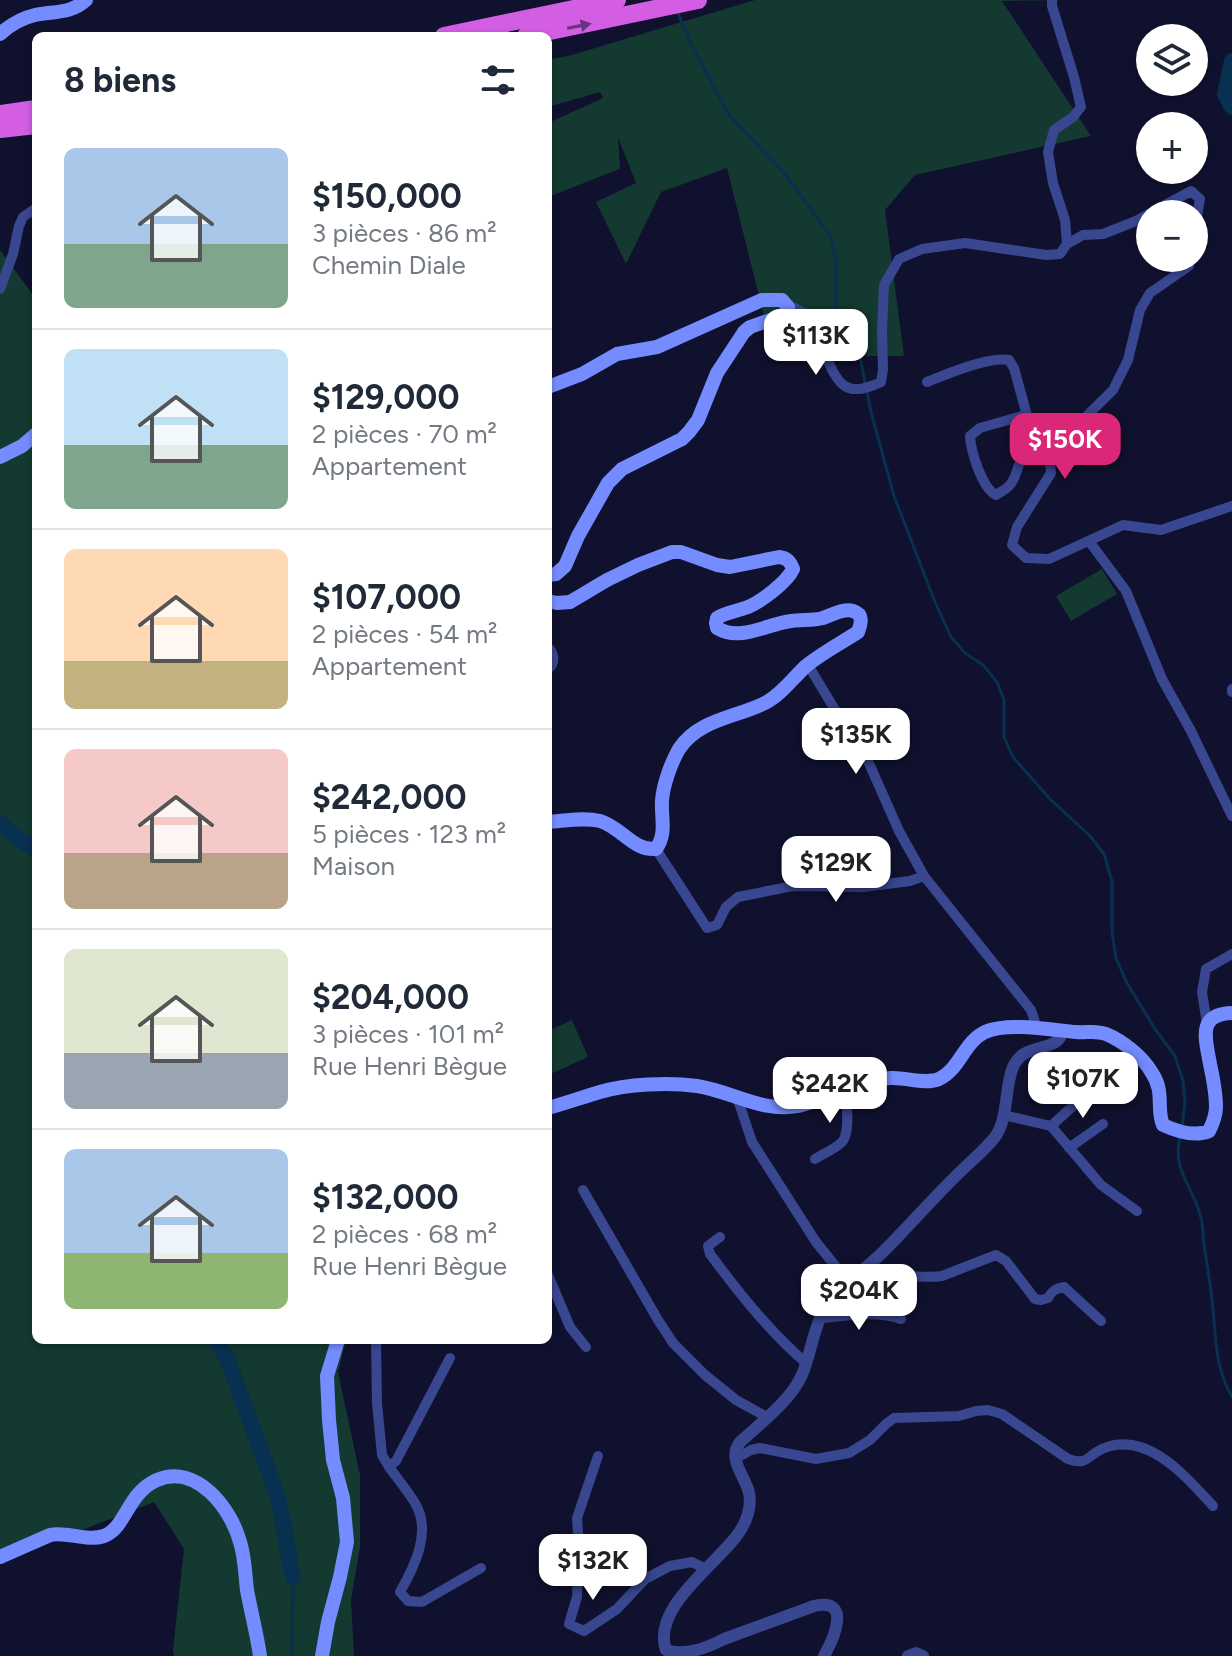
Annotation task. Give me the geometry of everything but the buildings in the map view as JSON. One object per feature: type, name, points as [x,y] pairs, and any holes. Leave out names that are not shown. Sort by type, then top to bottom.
[{"type":"highway","points":[[463,32],[617,0]]},
{"type":"highway","points":[[546,32],[698,0]]},
{"type":"highway","points":[[0,114],[32,110]]},
{"type":"highway","points":[[0,129],[32,125]]},
{"type":"main road","points":[[0,34],[18,21],[36,15],[59,13],[80,6],[86,0]]},
{"type":"main road","points":[[552,385],[582,374],[617,354],[657,347],[762,300],[782,300],[788,307],[785,315],[744,332],[717,373],[698,420],[682,439],[622,469],[608,483],[565,566],[552,574]]},
{"type":"main road","points":[[0,457],[32,437]]},
{"type":"main road","points":[[552,602],[570,602],[638,565],[672,552],[681,552],[730,567],[769,558],[786,558],[791,562],[793,569],[790,576],[751,606],[717,618],[717,628],[734,635],[789,621],[819,619],[844,611],[858,613],[861,617],[858,632],[808,665],[775,697],[703,726],[680,747],[671,764],[662,800],[664,831],[656,849],[639,847],[600,821],[552,822]]},
{"type":"main road","points":[[552,1107],[602,1091],[674,1085],[697,1086],[764,1106],[798,1106],[889,1078],[939,1079],[955,1067],[968,1047],[983,1033],[1037,1028],[1093,1031],[1109,1035],[1138,1056],[1154,1075],[1161,1104],[1160,1121],[1166,1127],[1197,1134],[1209,1131],[1217,1111],[1204,1037],[1207,1024],[1217,1015],[1232,1013]]},
{"type":"main road","points":[[322,1656],[347,1542],[343,1498],[333,1460],[328,1406],[327,1376],[337,1344]]},
{"type":"main road","points":[[0,1557],[50,1535],[101,1537],[115,1529],[136,1495],[145,1487],[175,1476],[194,1480],[219,1502],[241,1543],[260,1656]]},
{"type":"street","points":[[1052,0],[1081,107],[1073,117],[1054,130],[1048,152],[1053,183],[1065,220],[1067,244]]},
{"type":"street","points":[[1174,200],[1191,191],[1200,200]]},
{"type":"street","points":[[0,289],[19,226],[23,217],[32,211]]},
{"type":"street","points":[[788,307],[804,313],[834,377],[843,386],[866,390],[881,382],[884,285],[899,259],[922,249],[965,243],[1046,255],[1060,254],[1067,244],[1083,235],[1103,234],[1136,221]]},
{"type":"street","points":[[1028,419],[1018,416],[980,428],[970,436],[990,492],[996,495],[1010,486],[1019,462],[1029,452],[1045,451],[1113,390],[1128,360],[1140,310],[1150,293],[1180,272]]},
{"type":"street","points":[[927,382],[964,368],[1005,358],[1014,368],[1028,419],[1045,451],[1051,473],[1017,527],[1012,545],[1026,558],[1049,559],[1123,525],[1161,530],[1232,506]]},
{"type":"street","points":[[1089,541],[1126,591],[1162,679],[1232,816]]},
{"type":"street","points":[[808,665],[868,761],[899,831],[924,876],[1031,1010],[1037,1028]]},
{"type":"street","points":[[656,849],[707,928],[717,925],[726,907],[738,897],[793,886],[863,887],[910,881],[924,876]]},
{"type":"street","points":[[1207,1024],[1202,992],[1206,969],[1232,954]]},
{"type":"street","points":[[824,1656],[835,1637],[837,1620],[835,1610],[823,1604],[682,1654],[664,1653],[662,1640],[671,1612],[738,1534],[747,1517],[749,1492],[735,1459],[737,1445],[800,1379],[830,1301],[995,1137],[1000,1128],[1012,1069],[1018,1057],[1033,1048],[1055,1044],[1063,1030]]},
{"type":"street","points":[[1051,1126],[1084,1096],[1100,1090]]},
{"type":"street","points":[[815,1159],[842,1142],[846,1135],[846,1091]]},
{"type":"street","points":[[737,1097],[752,1142],[816,1242],[849,1283]]},
{"type":"street","points":[[1003,1115],[1051,1126],[1101,1185],[1137,1211]]},
{"type":"street","points":[[1069,1148],[1103,1124]]},
{"type":"street","points":[[583,1190],[673,1343],[698,1369],[736,1400],[767,1417]]},
{"type":"street","points":[[720,1237],[708,1246],[710,1254],[746,1301],[806,1363]]},
{"type":"street","points":[[849,1283],[890,1276],[932,1278],[996,1255],[1006,1261],[1035,1299],[1048,1298],[1051,1292],[1064,1287],[1101,1321]]},
{"type":"street","points":[[552,1284],[570,1327],[586,1347]]},
{"type":"street","points":[[821,1318],[879,1314],[901,1319]]},
{"type":"street","points":[[376,1344],[382,1455],[417,1505],[422,1530],[415,1566],[400,1592],[408,1601],[422,1602],[481,1568]]},
{"type":"street","points":[[389,1467],[396,1461],[450,1358]]},
{"type":"street","points":[[735,1459],[760,1448],[816,1459],[849,1453],[870,1440],[894,1418],[959,1416],[988,1410],[1002,1414],[1076,1462],[1088,1460],[1103,1448],[1113,1446],[1126,1445],[1154,1454],[1175,1466],[1213,1506]]},
{"type":"street","points":[[598,1456],[577,1518],[577,1597],[569,1624],[584,1631],[617,1609],[645,1579],[670,1566],[692,1562],[706,1569]]},
{"type":"street","points":[[908,1656],[915,1653],[923,1656]]},
{"type":"green space","points":[[755,0],[1060,0],[1002,1],[1091,136],[915,175],[885,210],[904,356],[774,356],[727,168],[661,192],[626,264],[596,202],[636,183],[618,137],[620,169],[552,195],[552,121],[603,98],[600,92],[552,106],[552,59]]},
{"type":"green space","points":[[0,250],[32,294],[32,1344],[345,1344],[338,1372],[360,1475],[360,1547],[351,1600],[354,1656],[174,1656],[184,1549],[154,1502],[0,1562]]},
{"type":"green space","points":[[1102,569],[1117,594],[1071,621],[1056,596]]},
{"type":"green space","points":[[572,1020],[588,1057],[552,1073],[552,1029]]},
{"type":"waterway","points":[[678,13],[729,115],[784,173],[830,235],[836,262],[836,307],[860,357],[894,496],[935,602],[951,637],[997,682],[1004,700],[1004,737],[1013,757],[1104,854],[1112,881],[1112,932],[1116,958],[1127,983],[1175,1056],[1183,1081],[1185,1103],[1182,1127]]},
{"type":"waterway","points":[[1232,61],[1225,94],[1232,107]]},
{"type":"waterway","points":[[0,823],[32,848]]},
{"type":"waterway","points":[[1180,1138],[1181,1168],[1202,1221],[1219,1362],[1232,1397]]},
{"type":"waterway","points":[[218,1344],[227,1358],[278,1497],[293,1577]]},
{"type":"waterway","points":[[292,1656],[293,1577]]}]
